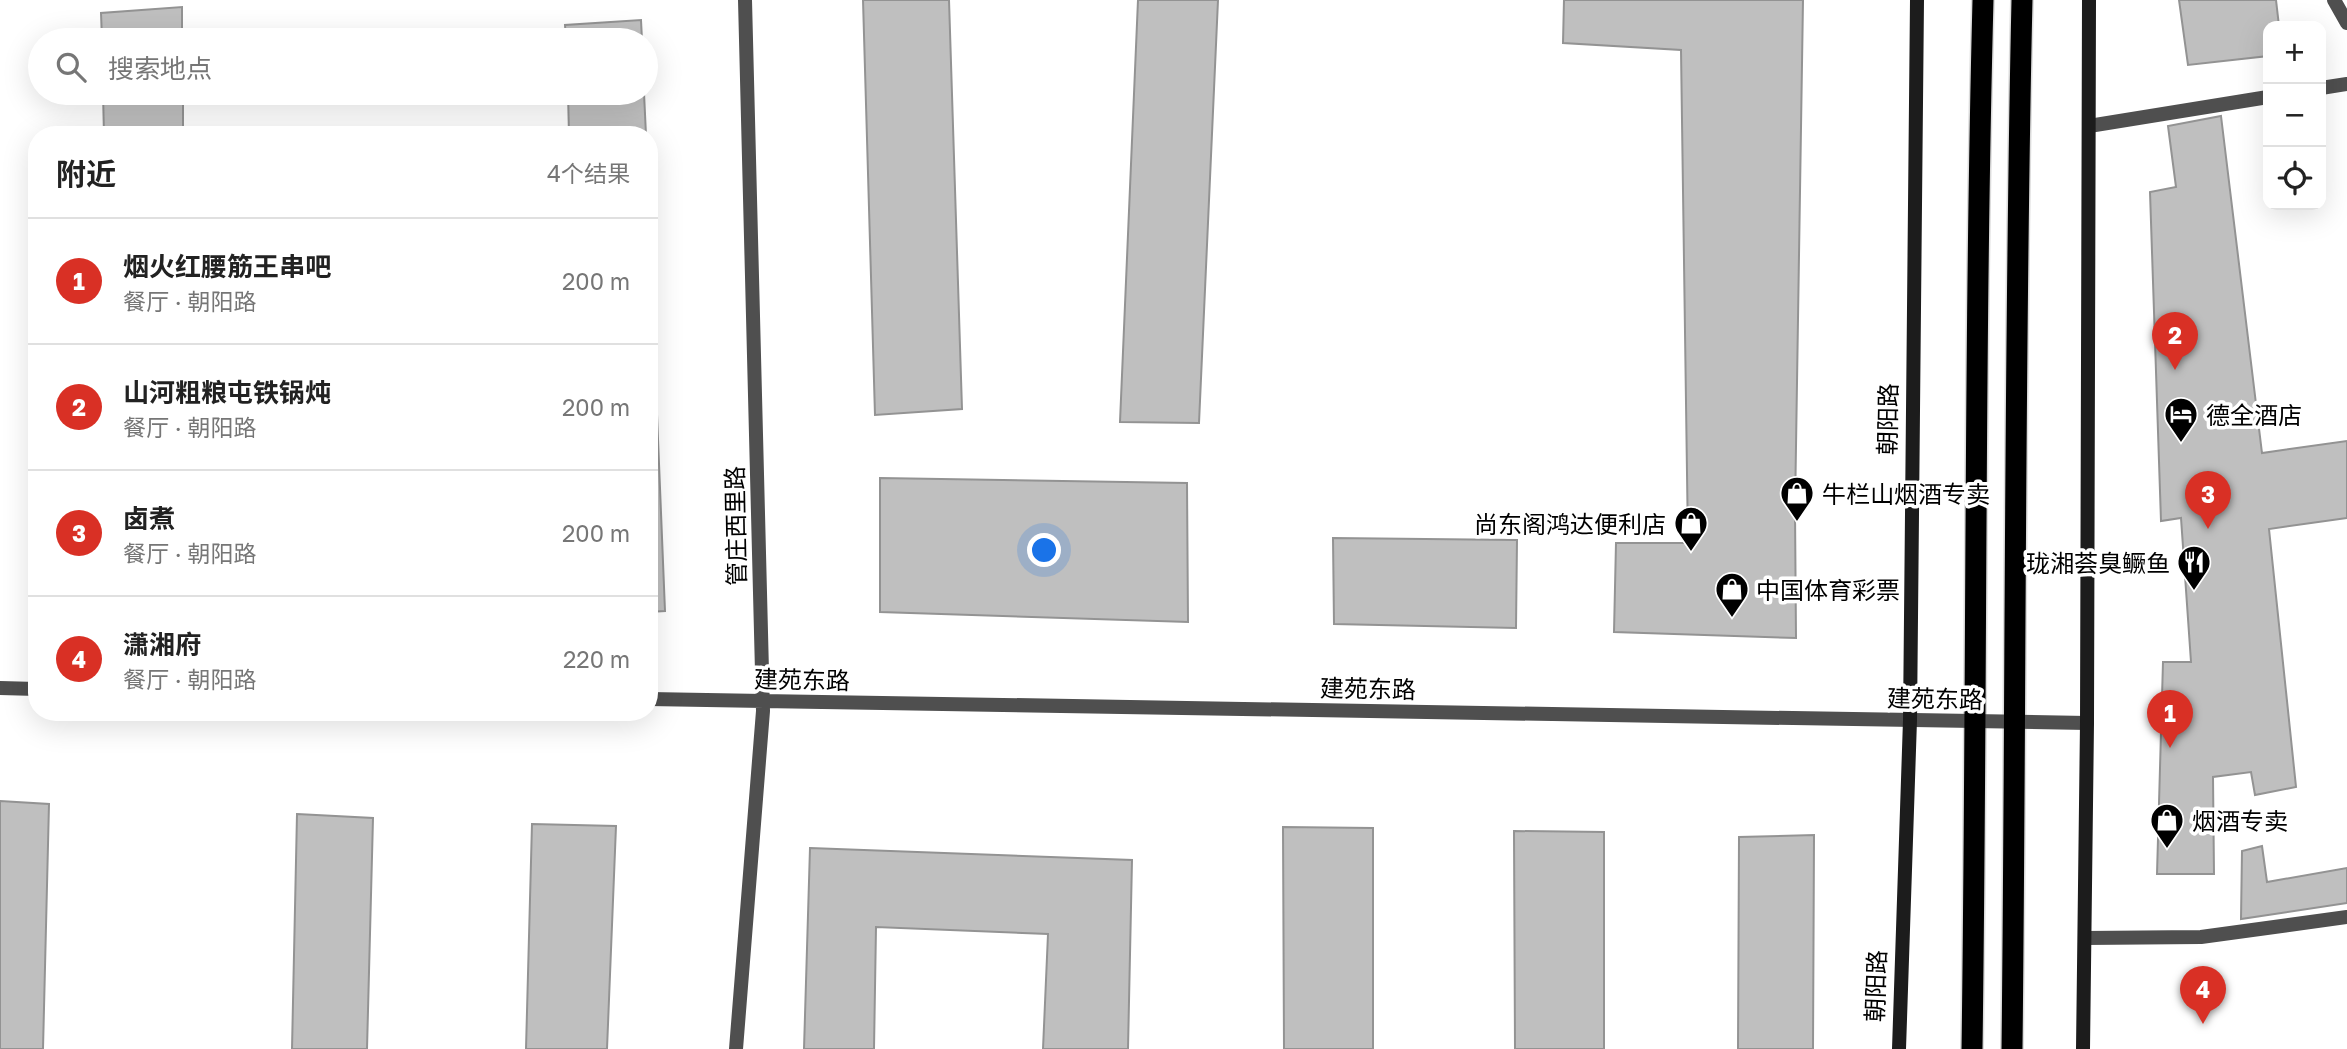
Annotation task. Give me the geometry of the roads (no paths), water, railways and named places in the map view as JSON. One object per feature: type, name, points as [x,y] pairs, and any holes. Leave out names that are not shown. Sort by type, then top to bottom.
[{"type":"highway","points":[[1972,1049],[1979,139],[1983,0]]},
{"type":"highway","points":[[2012,1049],[2022,0]]},
{"type":"street","name":"管庄西里路","points":[[736,1049],[763,711],[745,0]]},
{"type":"street","name":"朝阳路","points":[[1899,1049],[1910,720],[1917,0]]},
{"type":"street","points":[[2083,1049],[2087,723],[2089,0]]},
{"type":"street","points":[[2334,0],[2347,23]]},
{"type":"street","points":[[2326,87],[2347,84]]},
{"type":"street","points":[[2089,126],[2263,98]]},
{"type":"street","points":[[0,688],[28,689]]},
{"type":"street","name":"建苑东路","points":[[658,699],[2087,723]]},
{"type":"street","points":[[2085,938],[2201,937],[2347,917]]},
{"type":"place","name":"山河粗粮屯铁锅炖","points":[[2175,370]]},
{"type":"place","name":"德全酒店","points":[[2181,444]]},
{"type":"place","name":"牛栏山烟酒专卖","points":[[1797,523]]},
{"type":"place","name":"卤煮","points":[[2208,529]]},
{"type":"place","name":"尚东阁鸿达便利店","points":[[1691,553]]},
{"type":"place","name":"珑湘荟臭鳜鱼","points":[[2194,592]]},
{"type":"place","name":"中国体育彩票","points":[[1732,619]]},
{"type":"place","name":"烟火红腰筋王串吧","points":[[2170,748]]},
{"type":"place","name":"烟酒专卖","points":[[2167,850]]},
{"type":"place","name":"潇湘府","points":[[2203,1024]]}]
